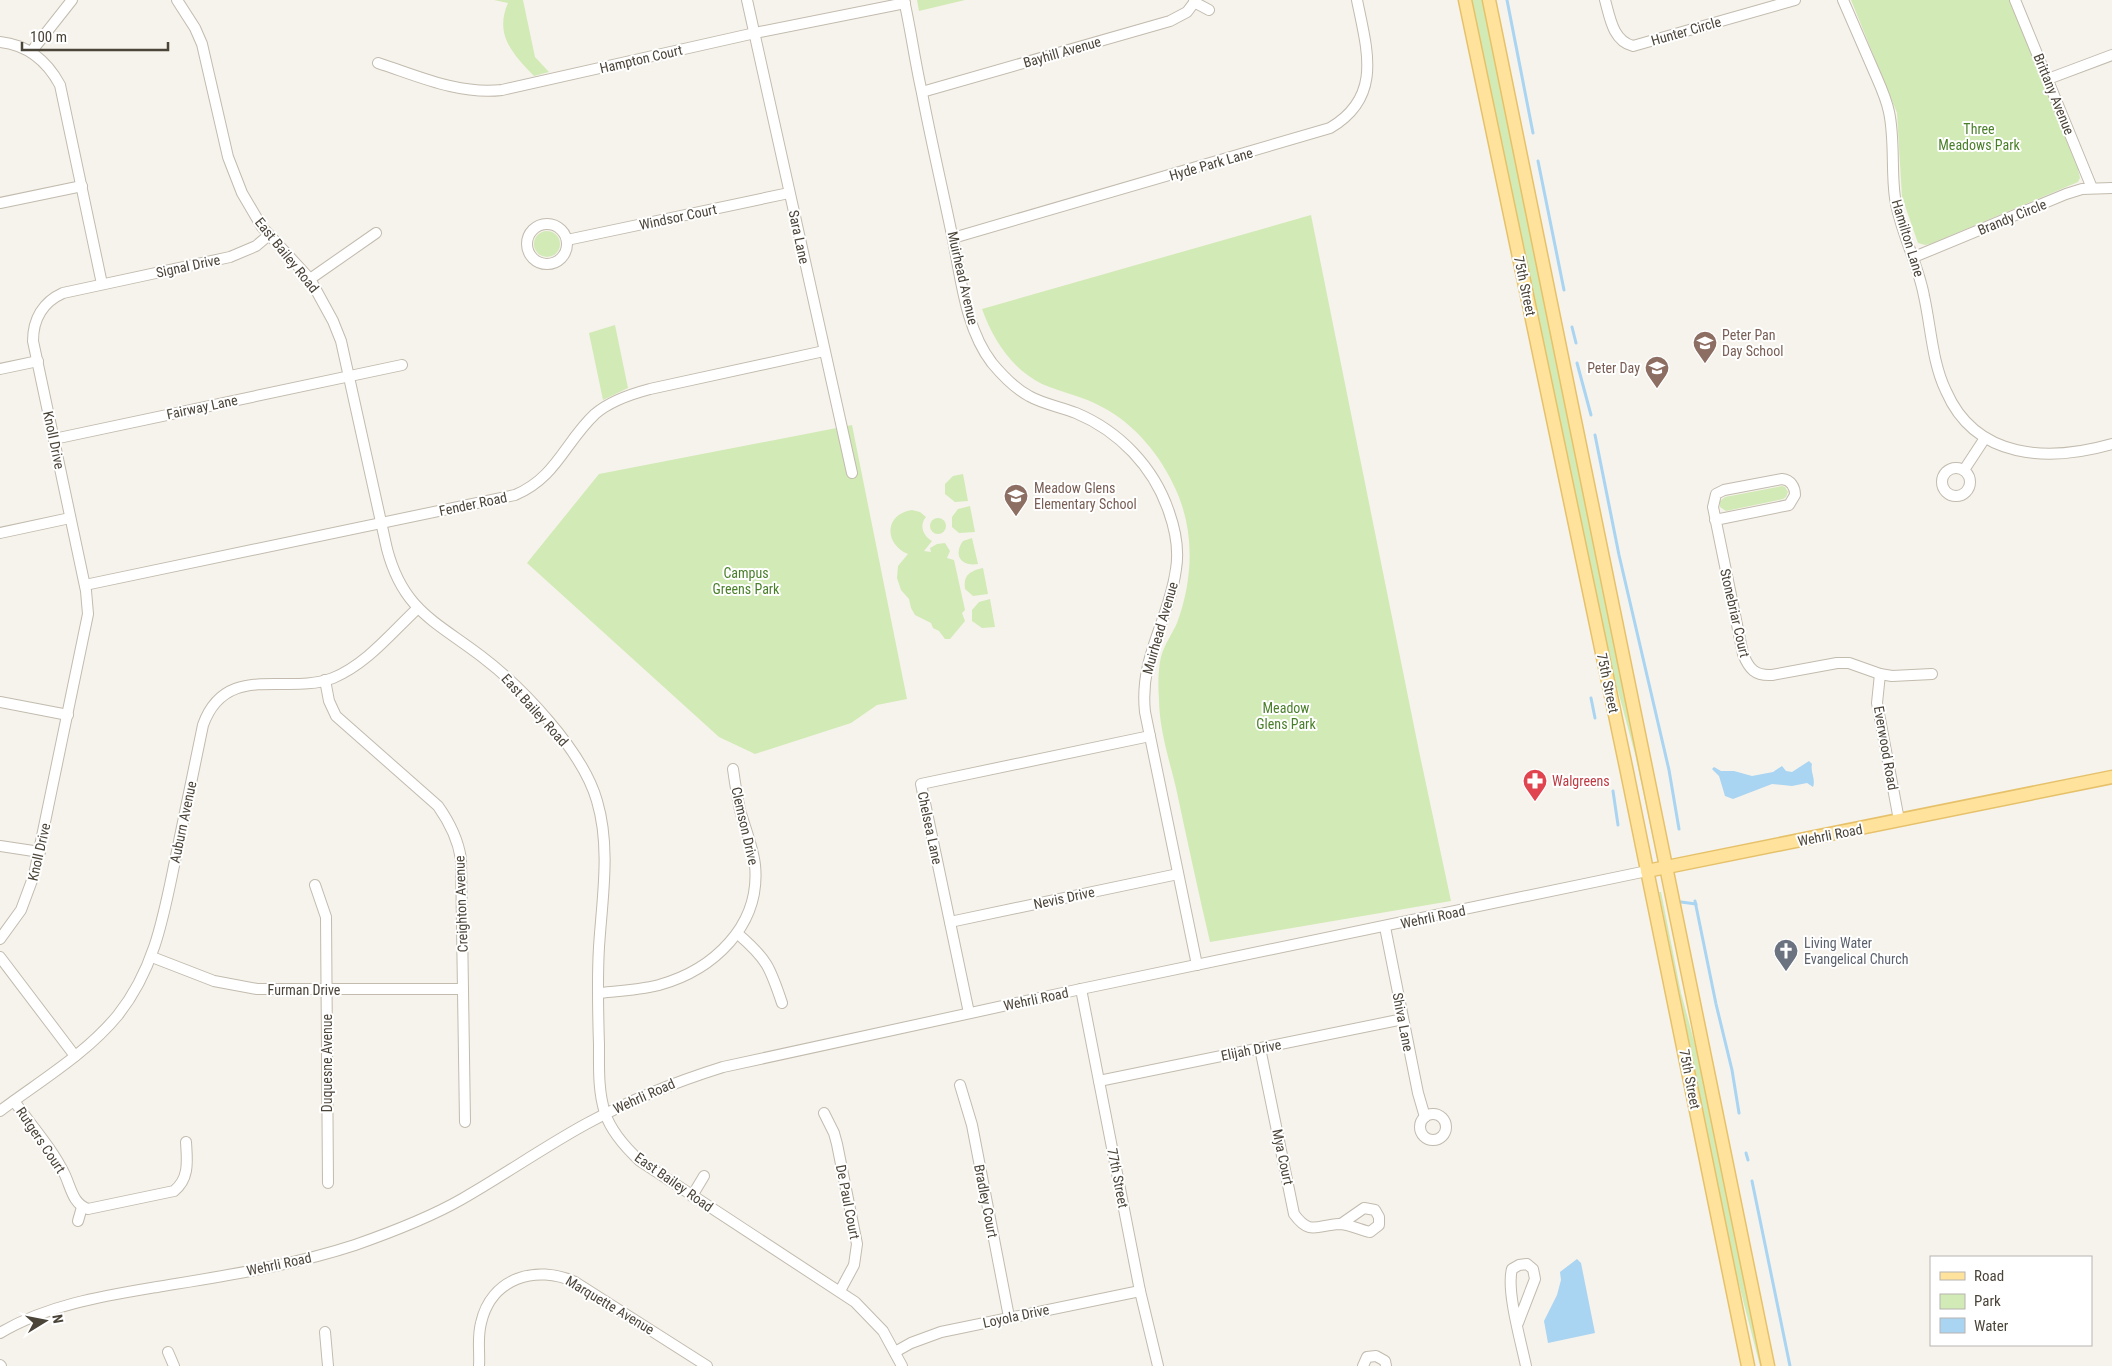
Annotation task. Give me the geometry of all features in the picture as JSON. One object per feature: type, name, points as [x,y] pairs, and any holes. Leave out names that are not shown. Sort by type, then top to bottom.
[{"type":"main road","name":"75th Street","points":[[1465,0],[1647,871],[1748,1366]]},
{"type":"main road","name":"75th Street","points":[[1489,0],[1668,867],[1768,1366]]},
{"type":"main road","name":"Wehrli Road","points":[[1647,871],[2112,777]]},
{"type":"street","points":[[31,52],[72,0]]},
{"type":"street","name":"East Bailey Road","points":[[177,0],[195,28],[202,44],[233,172],[242,193],[269,235],[310,279],[333,321],[341,342],[390,562],[398,582],[406,596],[430,620],[481,656],[508,679],[544,718],[574,754],[584,770],[597,799],[605,842],[598,993],[599,1080],[605,1114],[621,1141],[635,1157],[652,1170],[855,1302],[872,1318],[902,1366]]},
{"type":"street","name":"Sara Lane","points":[[747,0],[852,473]]},
{"type":"street","name":"Hyde Park Lane","points":[[953,238],[1330,128],[1354,108],[1361,99],[1366,82],[1368,53],[1357,0]]},
{"type":"street","name":"Hunter Circle","points":[[1605,0],[1615,33],[1621,41],[1633,46],[1795,0]]},
{"type":"street","name":"Hamilton Lane","points":[[1843,0],[1888,104],[1892,128],[1895,200],[1920,276],[1938,371],[1945,390],[1960,415],[1995,444],[2020,452],[2046,455],[2061,454],[2112,444]]},
{"type":"street","name":"Brittany Avenue","points":[[2015,0],[2092,188]]},
{"type":"street","name":"Hampton Court","points":[[378,63],[460,89],[488,92],[905,1]]},
{"type":"street","name":"Muirhead Avenue","points":[[905,1],[922,92],[972,323],[984,351],[993,364],[1029,396],[1082,416],[1118,438],[1141,461],[1157,483],[1169,512],[1175,538],[1177,567],[1171,596],[1149,655],[1143,695],[1197,965]]},
{"type":"street","points":[[1195,1],[1209,10]]},
{"type":"street","name":"Bayhill Avenue","points":[[922,92],[1170,21],[1187,12],[1195,1]]},
{"type":"street","points":[[0,42],[14,44],[31,52],[45,63],[60,85],[102,284]]},
{"type":"street","points":[[2048,79],[2112,54]]},
{"type":"street","points":[[0,203],[82,186]]},
{"type":"street","name":"Brandy Circle","points":[[1914,257],[2066,194],[2092,188],[2112,188]]},
{"type":"street","name":"Windsor Court","points":[[567,240],[789,193]]},
{"type":"street","points":[[310,279],[376,233]]},
{"type":"street","name":"Signal Drive","points":[[102,284],[230,257],[256,246],[269,235]]},
{"type":"street","name":"Knoll Drive","points":[[0,940],[25,900],[34,875],[88,614],[84,585],[33,331],[42,309],[57,296],[102,284]]},
{"type":"street","name":"Fender Road","points":[[84,585],[492,501],[523,492],[551,470],[594,415],[602,408],[631,394],[824,351]]},
{"type":"street","points":[[0,369],[38,361]]},
{"type":"street","name":"Fairway Lane","points":[[54,439],[402,365]]},
{"type":"street","points":[[1964,470],[1986,438]]},
{"type":"street","name":"Stonebriar Court","points":[[1715,520],[1789,505],[1795,495],[1793,486],[1787,480],[1782,479],[1719,492],[1716,494],[1713,502],[1715,520],[1743,654],[1753,672],[1762,676],[1837,663],[1849,663],[1880,674],[1904,677],[1932,674]]},
{"type":"street","points":[[0,533],[70,518]]},
{"type":"street","name":"Auburn Avenue","points":[[0,1111],[91,1042],[118,1014],[133,993],[152,957],[160,928],[203,725],[210,709],[228,692],[241,686],[324,680],[351,669],[361,662],[418,608]]},
{"type":"street","name":"Everwood Road","points":[[1880,674],[1877,703],[1900,820]]},
{"type":"street","name":"Creighton Avenue","points":[[324,680],[329,702],[336,716],[432,801],[446,816],[453,829],[461,859],[465,1122]]},
{"type":"street","points":[[0,702],[68,715]]},
{"type":"street","name":"Chelsea Lane","points":[[969,1013],[921,784],[1150,736]]},
{"type":"street","name":"Clemson Drive","points":[[598,993],[646,988],[677,978],[710,960],[731,943],[738,934],[753,898],[755,866],[740,808],[733,769]]},
{"type":"street","points":[[0,846],[40,852]]},
{"type":"street","name":"Wehrli Road","points":[[0,1333],[42,1314],[85,1301],[290,1263],[398,1229],[461,1200],[558,1139],[605,1114],[682,1080],[723,1067],[1081,989],[1647,871]]},
{"type":"street","name":"Nevis Drive","points":[[950,922],[1178,874]]},
{"type":"street","name":"Duquesne Avenue","points":[[316,885],[326,917],[328,1183]]},
{"type":"street","name":"Shiva Lane","points":[[1385,927],[1418,1093],[1425,1117]]},
{"type":"street","points":[[738,934],[756,950],[768,965],[782,1003]]},
{"type":"street","points":[[0,957],[75,1056]]},
{"type":"street","name":"Furman Drive","points":[[152,957],[214,981],[257,990],[463,989]]},
{"type":"street","name":"77th Street","points":[[1081,989],[1140,1291],[1158,1366]]},
{"type":"street","name":"Elijah Drive","points":[[1099,1080],[1403,1019]]},
{"type":"street","name":"Mya Court","points":[[1260,1048],[1294,1214],[1302,1226],[1314,1229],[1341,1224]]},
{"type":"street","name":"Bradley Court","points":[[960,1085],[972,1125],[1009,1317]]},
{"type":"street","name":"Rutgers Court","points":[[14,1101],[61,1167],[76,1200],[82,1207]]},
{"type":"street","name":"De Paul Court","points":[[824,1113],[837,1144],[857,1244],[854,1265],[840,1291]]},
{"type":"street","points":[[78,1221],[82,1207],[95,1208],[174,1191],[183,1183],[186,1175],[186,1142]]},
{"type":"street","points":[[692,1196],[704,1176]]},
{"type":"street","points":[[1518,1323],[1535,1279],[1533,1269],[1526,1264],[1512,1269],[1509,1279],[1526,1366]]},
{"type":"street","name":"Marquette Avenue","points":[[479,1366],[480,1324],[490,1302],[503,1287],[515,1280],[532,1274],[546,1273],[575,1282],[707,1366]]},
{"type":"street","name":"Loyola Drive","points":[[895,1352],[932,1334],[1140,1291]]},
{"type":"street","points":[[325,1332],[328,1366]]},
{"type":"street","points":[[168,1352],[174,1366]]},
{"type":"street","points":[[1363,1366],[1367,1357],[1376,1356],[1385,1361],[1386,1366]]},
{"type":"green space","points":[[494,0],[523,0],[535,57],[549,72],[534,76],[519,60],[508,43],[503,25],[508,3]]},
{"type":"green space","points":[[917,0],[965,0],[919,11]]},
{"type":"green space","points":[[1471,0],[1483,0],[1657,846],[1655,847],[1635,754],[1611,665]]},
{"type":"green space","name":"Three Meadows Park","points":[[1851,0],[2010,0],[2078,169],[2080,178],[2078,182],[1930,244],[1918,243],[1902,197],[1897,113]]},
{"type":"green space","name":"Meadow Glens Park","points":[[1311,215],[1451,901],[1210,942],[1159,710],[1158,678],[1161,657],[1177,623],[1189,573],[1189,539],[1182,506],[1163,465],[1136,432],[1125,422],[1102,407],[1031,378],[1005,352],[992,332],[982,309]]},
{"type":"green space","points":[[547,231],[556,235],[560,244],[556,253],[547,257],[538,253],[534,244],[538,235]]},
{"type":"green space","points":[[615,325],[628,388],[603,400],[589,333]]},
{"type":"green space","name":"Campus Greens Park","points":[[852,425],[907,699],[877,705],[851,723],[755,754],[719,737],[527,563],[599,474]]},
{"type":"green space","points":[[963,474],[968,501],[955,502],[945,494],[945,484],[953,476]]},
{"type":"green space","points":[[1782,486],[1788,492],[1783,499],[1726,511],[1720,507],[1720,501],[1725,497]]},
{"type":"green space","points":[[970,506],[975,532],[959,533],[952,527],[952,517],[958,509]]},
{"type":"green space","points":[[912,510],[920,512],[926,517],[922,527],[926,536],[932,541],[924,551],[931,552],[930,548],[937,544],[945,543],[950,551],[947,558],[954,560],[965,610],[962,613],[965,621],[950,639],[945,639],[939,631],[933,628],[931,623],[915,615],[909,599],[901,590],[897,578],[898,566],[908,554],[900,549],[891,537],[892,523],[896,517]]},
{"type":"green space","points":[[935,518],[941,518],[946,523],[944,532],[935,534],[930,529],[930,523]]},
{"type":"green space","points":[[972,538],[978,564],[967,564],[960,559],[959,555],[960,546],[963,541]]},
{"type":"green space","points":[[983,568],[988,594],[973,596],[965,589],[966,577],[971,572]]},
{"type":"green space","points":[[990,599],[995,627],[982,628],[972,621],[972,610],[979,602]]},
{"type":"green space","points":[[1659,892],[1661,892],[1681,993],[1704,1078],[1762,1366],[1760,1366],[1736,1273]]},
{"type":"water","points":[[1809,761],[1812,764],[1813,787],[1807,783],[1792,786],[1772,784],[1733,799],[1725,796],[1719,776],[1712,769],[1714,767],[1721,771],[1734,771],[1752,776],[1773,772],[1782,766],[1786,771],[1792,772]]},
{"type":"water","points":[[1577,1259],[1581,1263],[1595,1333],[1548,1343],[1544,1321],[1557,1295],[1561,1280],[1560,1272]]},
{"type":"waterway","points":[[1507,0],[1533,133]]},
{"type":"waterway","points":[[1538,161],[1564,290]]},
{"type":"waterway","points":[[1572,327],[1576,343]]},
{"type":"waterway","points":[[1577,363],[1591,415]]},
{"type":"waterway","points":[[1595,435],[1619,555],[1669,770],[1679,829]]},
{"type":"waterway","points":[[1591,698],[1595,718]]},
{"type":"waterway","points":[[1613,791],[1618,825]]},
{"type":"waterway","points":[[1695,901],[1716,1004],[1732,1070],[1739,1113]]},
{"type":"waterway","points":[[1681,902],[1696,904]]},
{"type":"waterway","points":[[1746,1153],[1748,1160]]},
{"type":"waterway","points":[[1752,1181],[1790,1366]]},
{"type":"place","name":"Peter Pan Day School","points":[[1705,364]]},
{"type":"place","name":"Peter Day","points":[[1657,389]]},
{"type":"place","name":"Meadow Glens Elementary School","points":[[1016,517]]},
{"type":"place","name":"Walgreens","points":[[1535,802]]},
{"type":"place","name":"Living Water Evangelical Church","points":[[1786,972]]}]
